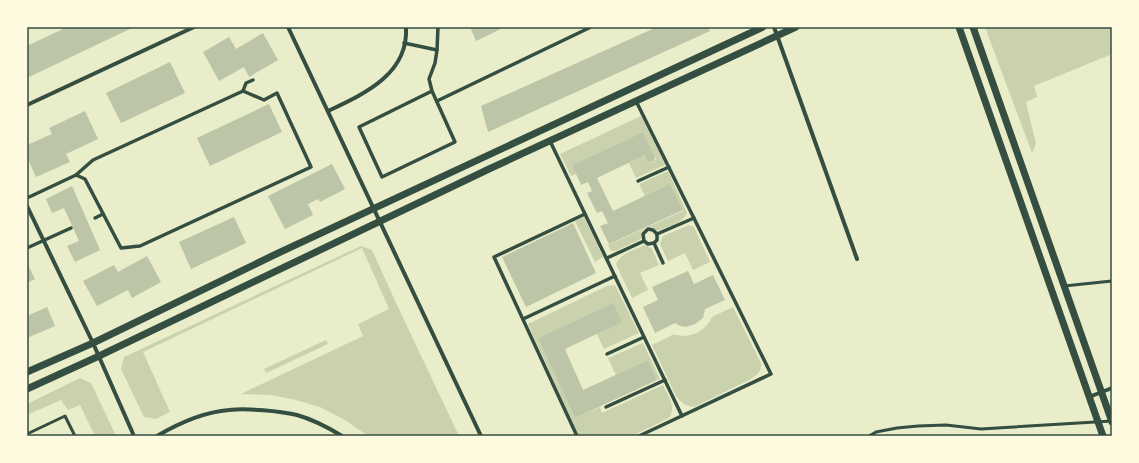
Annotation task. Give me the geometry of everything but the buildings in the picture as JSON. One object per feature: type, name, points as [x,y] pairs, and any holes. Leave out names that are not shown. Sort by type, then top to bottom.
[{"type":"street","points":[[27,105],[194,27]]},
{"type":"street","points":[[288,27],[481,436]]},
{"type":"street","points":[[328,111],[366,93],[386,77],[396,66],[401,55],[406,36],[406,27]]},
{"type":"street","points":[[432,91],[359,127],[382,177],[455,142],[432,91],[429,79],[435,63],[438,27]]},
{"type":"street","points":[[437,101],[591,27]]},
{"type":"street","points":[[27,372],[93,343],[272,256],[763,27]]},
{"type":"street","points":[[774,27],[857,258]]},
{"type":"street","points":[[27,389],[100,356],[380,220],[796,27]]},
{"type":"street","points":[[959,27],[1103,436]]},
{"type":"street","points":[[973,27],[1112,422]]},
{"type":"street","points":[[404,43],[437,50]]},
{"type":"street","points":[[27,198],[76,175],[93,160],[243,91],[246,84],[253,80]]},
{"type":"street","points":[[76,175],[85,179],[120,248],[140,246],[311,167],[277,93],[264,100],[243,91]]},
{"type":"street","points":[[636,101],[770,374],[639,436]]},
{"type":"street","points":[[550,141],[682,416]]},
{"type":"street","points":[[638,181],[669,167]]},
{"type":"street","points":[[27,206],[100,356],[134,436]]},
{"type":"street","points":[[95,218],[103,214]]},
{"type":"street","points":[[577,436],[494,257],[585,214]]},
{"type":"street","points":[[657,234],[694,218]]},
{"type":"street","points":[[27,248],[71,228]]},
{"type":"street","points":[[654,243],[648,244],[642,237],[646,230],[653,230],[657,234]]},
{"type":"street","points":[[657,234],[654,243],[663,263]]},
{"type":"street","points":[[607,258],[644,241]]},
{"type":"street","points":[[523,319],[615,276]]},
{"type":"street","points":[[607,354],[644,337]]},
{"type":"street","points":[[606,407],[665,380]]},
{"type":"street","points":[[1089,398],[1112,388]]},
{"type":"street","points":[[157,436],[173,427],[197,417],[229,410],[265,411],[298,415],[332,429],[342,436]]},
{"type":"lane","points":[[1064,286],[1112,281]]},
{"type":"lane","points":[[27,434],[65,416],[75,436]]},
{"type":"lane","points":[[869,436],[876,432],[918,426],[946,425],[981,429],[1112,422]]},
{"type":"green space","points":[[985,27],[1112,27],[1112,54],[1034,86],[1037,97],[1026,102],[1036,144],[1032,153]]},
{"type":"green space","points":[[641,116],[665,165],[636,178],[629,163],[645,155],[649,162],[653,162],[656,159],[643,132],[572,165],[576,174],[571,176],[560,154]]},
{"type":"green space","points":[[668,171],[687,213],[685,216],[679,222],[657,231],[652,227],[646,228],[641,232],[641,239],[616,251],[611,251],[608,245],[683,211],[670,184],[645,196],[639,184]]},
{"type":"green space","points":[[584,217],[603,257],[595,262],[575,221]]},
{"type":"green space","points":[[689,225],[694,227],[710,262],[693,270],[685,253],[668,261],[660,244],[663,236]]},
{"type":"green space","points":[[645,245],[652,249],[659,265],[640,273],[648,290],[632,298],[616,264],[624,254]]},
{"type":"green space","points":[[361,246],[372,250],[459,436],[368,436],[345,420],[320,407],[271,395],[241,394],[363,336],[358,324],[389,309],[362,248],[143,352],[170,412],[156,419],[144,417],[121,369],[124,357]]},
{"type":"green space","points":[[615,285],[639,333],[604,349],[597,334],[613,303],[538,338],[575,418],[600,407],[602,413],[663,385],[671,402],[672,410],[669,418],[632,436],[579,436],[528,324],[607,286]]},
{"type":"green space","points":[[733,307],[761,363],[760,371],[749,380],[694,407],[686,405],[676,396],[652,345],[672,335],[685,336],[697,332],[704,328],[712,317]]},
{"type":"green space","points":[[326,340],[328,344],[266,373],[264,369]]},
{"type":"green space","points":[[643,343],[660,379],[657,380],[648,360],[616,375],[608,358]]},
{"type":"green space","points":[[80,378],[91,383],[116,436],[95,436],[80,405],[68,410],[61,400],[27,415],[27,404]]}]
